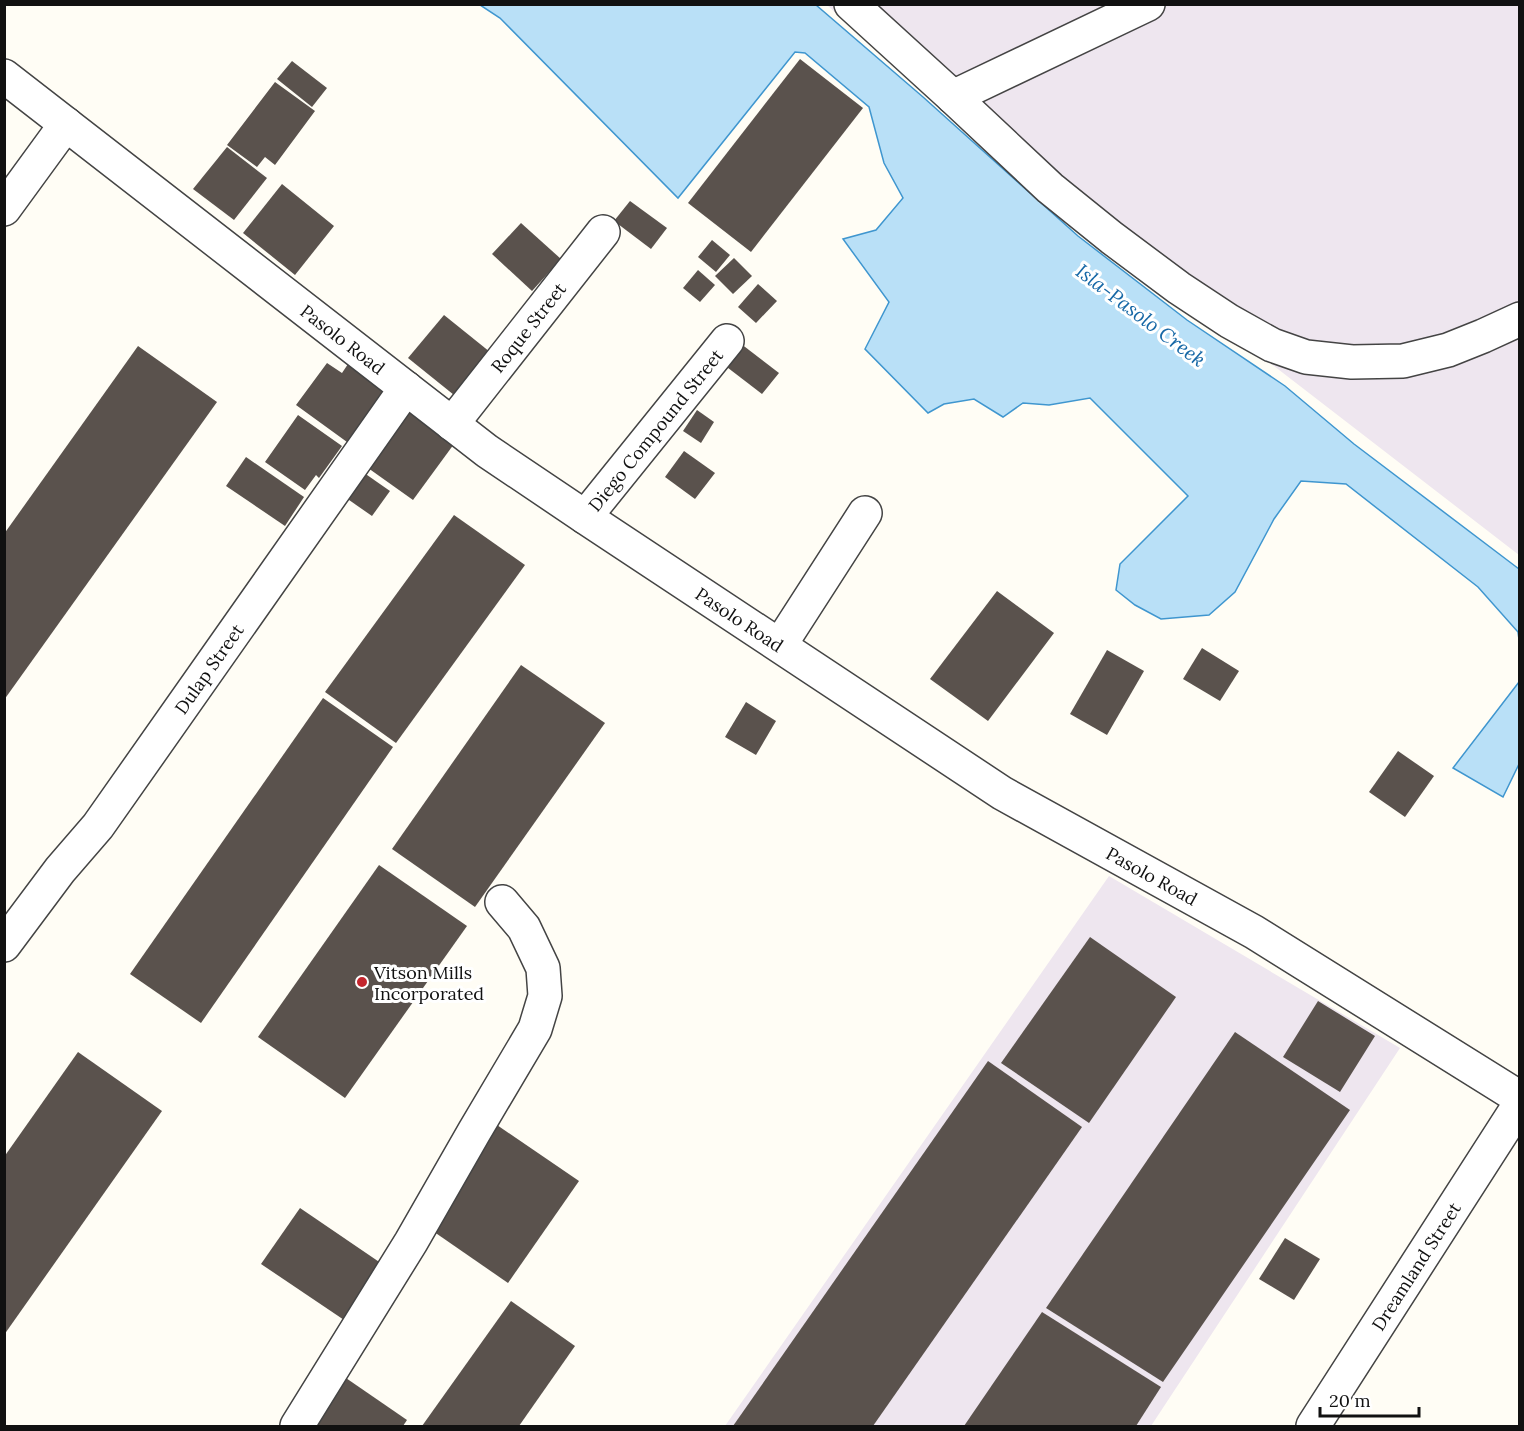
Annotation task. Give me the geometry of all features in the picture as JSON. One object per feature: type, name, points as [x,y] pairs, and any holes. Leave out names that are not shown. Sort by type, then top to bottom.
[{"type":"street","points":[[851,4],[1050,188],[1179,288],[1229,321],[1272,345],[1306,357],[1352,362],[1403,361],[1448,350],[1520,319]]},
{"type":"street","points":[[953,97],[1148,4]]},
{"type":"street","name":"Pasolo Road","points":[[4,76],[487,451],[1002,793],[1254,932],[1520,1098]]},
{"type":"street","points":[[4,209],[66,124]]},
{"type":"street","name":"Roque Street","points":[[452,424],[603,232]]},
{"type":"street","name":"Diego Compound Street","points":[[585,517],[727,341]]},
{"type":"street","name":"Dulap Street","points":[[4,945],[60,870],[98,826],[406,388]]},
{"type":"street","points":[[780,645],[865,513]]},
{"type":"street","points":[[297,1426],[411,1242],[535,1029],[545,996],[543,968],[525,928],[501,902]]},
{"type":"street","name":"Dreamland Street","points":[[1313,1426],[1520,1104]]},
{"type":"shaded area","points":[[827,5],[1519,5],[1519,555],[1274,366],[1189,310],[1039,197]]},
{"type":"shaded area","points":[[1109,876],[1400,1048],[1151,1426],[725,1426]]},
{"type":"water","name":"Isla-Pasolo Creek","points":[[480,5],[816,5],[1078,236],[1187,320],[1285,386],[1354,444],[1519,569],[1519,640],[1518,632],[1478,587],[1346,484],[1301,481],[1274,519],[1235,592],[1209,615],[1161,619],[1135,605],[1116,590],[1120,564],[1188,496],[1090,398],[1049,405],[1023,403],[1003,417],[974,399],[944,404],[928,413],[865,349],[889,302],[843,239],[876,230],[903,198],[884,163],[869,107],[805,53],[795,52],[678,198],[500,18]]},
{"type":"water","points":[[1519,682],[1519,764],[1503,797],[1453,768]]},
{"type":"building","points":[[800,59],[863,108],[751,252],[688,203]]},
{"type":"building","points":[[292,61],[327,88],[312,107],[277,79]]},
{"type":"building","points":[[275,82],[315,111],[275,165],[265,157],[257,167],[227,145]]},
{"type":"building","points":[[227,147],[267,178],[234,220],[193,189]]},
{"type":"building","points":[[282,184],[334,226],[295,275],[243,233]]},
{"type":"building","points":[[630,201],[667,228],[651,249],[614,221]]},
{"type":"building","points":[[521,223],[561,259],[532,291],[492,254]]},
{"type":"building","points":[[712,240],[730,255],[716,272],[698,257]]},
{"type":"building","points":[[734,258],[752,276],[733,294],[715,276]]},
{"type":"building","points":[[698,270],[715,285],[700,302],[683,288]]},
{"type":"building","points":[[758,284],[777,301],[756,323],[738,307]]},
{"type":"building","points":[[444,315],[490,352],[454,395],[408,358]]},
{"type":"building","points":[[736,340],[779,373],[762,394],[719,361]]},
{"type":"building","points":[[138,346],[217,402],[4,700],[4,534]]},
{"type":"building","points":[[350,361],[388,388],[347,442],[296,405],[327,363],[342,373]]},
{"type":"building","points":[[402,407],[454,444],[413,500],[361,463]]},
{"type":"building","points":[[697,410],[714,422],[701,443],[683,431]]},
{"type":"building","points":[[298,415],[342,446],[319,478],[316,475],[305,490],[265,462]]},
{"type":"building","points":[[684,451],[715,473],[695,499],[665,477]]},
{"type":"building","points":[[246,457],[304,497],[285,526],[226,486]]},
{"type":"building","points":[[357,468],[390,491],[372,516],[339,493]]},
{"type":"building","points":[[454,515],[525,565],[396,743],[325,692]]},
{"type":"building","points":[[997,591],[1054,633],[988,721],[930,679]]},
{"type":"building","points":[[1202,648],[1239,671],[1220,701],[1183,679]]},
{"type":"building","points":[[1107,650],[1144,671],[1107,735],[1070,714]]},
{"type":"building","points":[[521,665],[605,723],[475,907],[392,849]]},
{"type":"building","points":[[323,698],[393,747],[201,1023],[130,974]]},
{"type":"building","points":[[746,702],[776,721],[756,755],[725,737]]},
{"type":"building","points":[[1398,751],[1434,776],[1405,817],[1369,792]]},
{"type":"building","name":"Vitson Mills Incorporated","points":[[379,865],[467,926],[345,1098],[258,1037]]},
{"type":"building","points":[[1090,937],[1176,997],[1089,1123],[1001,1063]]},
{"type":"building","points":[[1318,1001],[1375,1036],[1340,1092],[1283,1057]]},
{"type":"building","points":[[1235,1032],[1350,1110],[1163,1382],[1046,1308]]},
{"type":"building","points":[[78,1052],[162,1111],[4,1335],[4,1157]]},
{"type":"building","points":[[988,1061],[1082,1127],[873,1426],[733,1426]]},
{"type":"building","points":[[497,1125],[579,1181],[508,1283],[427,1227]]},
{"type":"building","points":[[300,1208],[391,1270],[353,1326],[261,1264]]},
{"type":"building","points":[[1285,1238],[1320,1259],[1294,1300],[1259,1279]]},
{"type":"building","points":[[511,1301],[575,1346],[519,1426],[422,1426]]},
{"type":"building","points":[[1042,1312],[1161,1387],[1136,1426],[964,1426]]},
{"type":"building","points":[[343,1376],[407,1420],[403,1426],[308,1426]]},
{"type":"place","name":"Vitson Mills Incorporated","points":[[362,982]]}]
